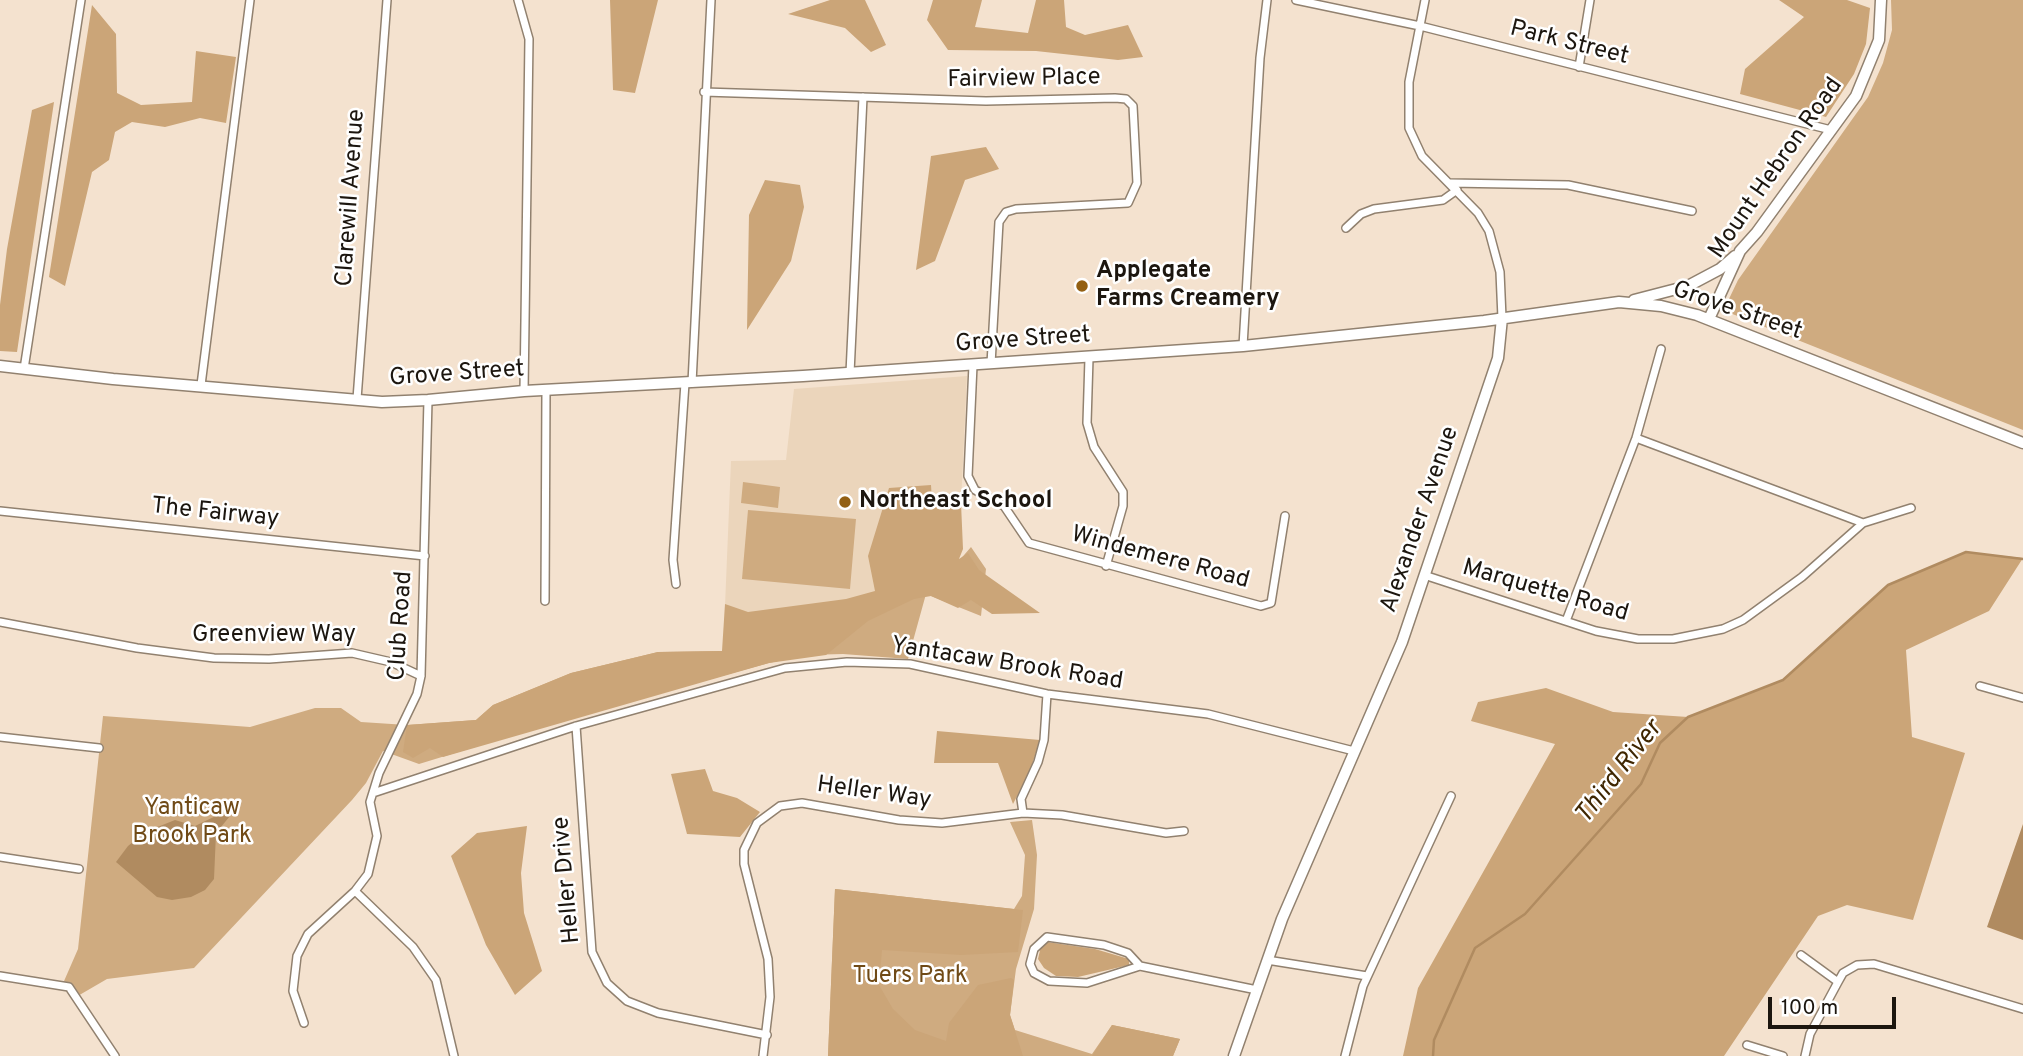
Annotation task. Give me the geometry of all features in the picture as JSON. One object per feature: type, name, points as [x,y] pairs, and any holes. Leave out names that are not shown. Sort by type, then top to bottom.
[{"type":"main road","name":"Mount Hebron Road","points":[[1709,319],[1740,251],[1758,232],[1856,96],[1879,40],[1881,0]]},
{"type":"main road","points":[[1619,302],[1688,286],[1720,269],[1740,251]]},
{"type":"main road","name":"Grove Street","points":[[0,366],[113,379],[357,399],[428,400],[524,391],[850,373],[1243,346],[1502,318],[1619,302],[1661,306],[1709,319],[2023,443]]},
{"type":"main road","name":"Alexander Avenue","points":[[1234,1056],[1267,960],[1402,642],[1498,358],[1502,318]]},
{"type":"street","points":[[23,369],[80,0]]},
{"type":"street","points":[[201,385],[250,0]]},
{"type":"street","name":"Clarewill Avenue","points":[[357,399],[387,0]]},
{"type":"street","points":[[518,0],[529,39],[524,391]]},
{"type":"street","points":[[676,584],[673,560],[688,383],[711,0]]},
{"type":"street","points":[[1243,346],[1260,58],[1266,0]]},
{"type":"street","name":"Park Street","points":[[1296,0],[1420,26],[1830,130]]},
{"type":"street","name":"Alexander Avenue","points":[[1425,0],[1409,82],[1409,128],[1422,156],[1457,190],[1489,231],[1500,272],[1502,318]]},
{"type":"street","points":[[1579,67],[1590,0]]},
{"type":"street","name":"Fairview Place","points":[[704,92],[986,101],[1126,99],[1133,106],[1137,183],[1128,202],[1016,209],[1006,212],[999,222],[991,364]]},
{"type":"street","points":[[850,373],[863,97]]},
{"type":"street","points":[[1450,183],[1568,185],[1692,211]]},
{"type":"street","points":[[1346,228],[1361,214],[1374,209],[1443,200],[1457,190]]},
{"type":"street","points":[[1566,621],[1636,438],[1661,349]]},
{"type":"street","points":[[1089,358],[1087,423],[1094,447],[1124,492],[1123,506],[1106,566]]},
{"type":"street","name":"Windemere Road","points":[[973,365],[968,475],[975,490],[1004,506],[1029,543],[1261,606],[1271,603],[1285,516]]},
{"type":"street","points":[[545,601],[546,390]]},
{"type":"street","name":"Club Road","points":[[304,1023],[293,991],[297,956],[309,934],[355,891],[374,859],[377,836],[370,802],[379,773],[417,694],[421,676],[428,400]]},
{"type":"street","points":[[1636,438],[1863,523]]},
{"type":"street","name":"Marquette Road","points":[[1424,575],[1566,621],[1638,639],[1673,639],[1723,629],[1743,621],[1802,577],[1863,523],[1911,509]]},
{"type":"street","name":"The Fairway","points":[[0,511],[425,556]]},
{"type":"street","name":"Greenview Way","points":[[0,622],[137,648],[214,658],[269,659],[352,653],[391,662],[421,676]]},
{"type":"street","name":"Yantacaw Brook Road","points":[[373,793],[576,726],[785,668],[847,663],[910,664],[1047,694],[1209,713],[1354,751]]},
{"type":"street","points":[[1980,686],[2023,698]]},
{"type":"street","points":[[1023,813],[1021,799],[1038,762],[1044,740],[1047,694]]},
{"type":"street","name":"Heller Drive","points":[[576,726],[592,952],[607,983],[627,1001],[658,1013],[767,1035]]},
{"type":"street","points":[[0,737],[99,748]]},
{"type":"street","points":[[1345,1056],[1367,976],[1451,796]]},
{"type":"street","name":"Heller Way","points":[[763,1056],[770,997],[768,959],[744,864],[744,850],[749,835],[769,812],[780,806],[802,803],[900,820],[942,822],[1023,813],[1062,815],[1166,833],[1184,831]]},
{"type":"street","points":[[0,857],[79,869]]},
{"type":"street","points":[[355,891],[413,947],[436,980],[454,1056]]},
{"type":"street","points":[[1140,966],[1128,953],[1104,945],[1047,937],[1034,949],[1030,964],[1034,973],[1049,981],[1087,983],[1140,966],[1257,990]]},
{"type":"street","points":[[1801,955],[1838,982]]},
{"type":"street","points":[[1267,960],[1367,976]]},
{"type":"street","points":[[1805,1056],[1810,1034],[1838,982],[1848,969],[1865,963],[2023,1009]]},
{"type":"street","points":[[0,976],[69,987],[115,1056]]},
{"type":"street","points":[[1747,1045],[1783,1056]]},
{"type":"shaded area","points":[[610,0],[658,0],[635,93],[613,90]]},
{"type":"shaded area","points":[[830,0],[865,0],[886,45],[871,52],[845,28],[788,14]]},
{"type":"shaded area","points":[[933,0],[982,0],[975,27],[1028,33],[1036,0],[1064,0],[1066,27],[1085,35],[1128,25],[1143,57],[1118,60],[1036,51],[948,50],[927,20]]},
{"type":"shaded area","points":[[1779,0],[1847,0],[1870,8],[1866,44],[1854,74],[1826,117],[1740,94],[1745,69],[1804,17]]},
{"type":"shaded area","points":[[92,5],[116,34],[117,93],[141,105],[192,102],[196,51],[236,57],[226,123],[200,118],[165,127],[132,122],[115,132],[109,160],[92,172],[65,286],[49,277]]},
{"type":"shaded area","points":[[54,102],[17,352],[0,351],[0,305],[7,249],[32,110]]},
{"type":"shaded area","points":[[986,147],[999,169],[965,180],[935,261],[916,270],[931,156]]},
{"type":"shaded area","points":[[765,180],[800,185],[804,207],[791,261],[747,330],[749,215]]},
{"type":"shaded area","name":"Northeast School","points":[[967,376],[961,503],[884,601],[724,630],[731,461],[786,460],[794,389]]},
{"type":"shaded area","points":[[931,485],[932,501],[936,501],[937,509],[952,508],[961,503],[963,549],[959,559],[968,553],[979,570],[1040,613],[992,614],[971,600],[958,608],[931,596],[914,599],[868,621],[826,655],[769,663],[443,757],[430,748],[413,758],[403,752],[407,725],[476,720],[493,705],[571,673],[658,652],[722,651],[725,604],[748,612],[846,599],[875,591],[868,556],[889,488]]},
{"type":"shaded area","points":[[1966,552],[2023,558],[1989,611],[1906,650],[1912,737],[1965,753],[1913,920],[1847,905],[1818,916],[1724,1056],[1403,1056],[1418,988],[1555,744],[1471,721],[1478,702],[1546,688],[1613,712],[1688,717],[1783,680],[1888,585]]},
{"type":"shaded area","points":[[937,731],[1040,740],[1030,771],[1013,804],[998,763],[934,763]]},
{"type":"shaded area","points":[[705,769],[713,791],[737,798],[760,812],[740,837],[687,834],[671,774]]},
{"type":"shaded area","points":[[224,812],[230,816],[216,833],[214,879],[205,890],[191,897],[172,900],[157,897],[116,862],[128,846],[145,832],[175,820],[195,826]]},
{"type":"shaded area","points":[[2023,824],[2023,940],[1987,927]]},
{"type":"shaded area","points":[[527,826],[521,873],[524,913],[542,971],[515,995],[486,945],[451,856],[477,833]]},
{"type":"shaded area","name":"Tuers Park","points":[[835,889],[1023,910],[1018,952],[961,955],[882,950],[879,985],[893,1009],[915,1030],[946,1041],[949,1023],[978,985],[1011,978],[1014,980],[1010,1015],[1023,1056],[828,1056]]},
{"type":"shaded area","points":[[1047,942],[1095,949],[1129,959],[1129,965],[1078,977],[1056,976],[1044,968],[1038,959],[1041,946]]},
{"type":"shaded area","points":[[1112,1025],[1180,1039],[1173,1056],[1092,1056]]},
{"type":"green space","points":[[1891,0],[2023,0],[2023,430],[1730,313],[1728,301],[1738,280],[1868,97],[1883,63],[1892,30]]},
{"type":"green space","points":[[743,482],[780,487],[778,508],[741,503]]},
{"type":"green space","points":[[748,510],[856,519],[850,589],[742,579]]},
{"type":"green space","name":"Yanticaw Brook Park","points":[[971,547],[986,569],[981,616],[926,594],[908,659],[843,654],[806,655],[576,716],[419,764],[383,751],[366,783],[352,800],[194,968],[107,979],[76,997],[61,988],[78,949],[103,716],[250,727],[315,708],[341,708],[361,722],[407,725],[476,720],[493,705],[571,673],[658,652],[722,651],[884,601],[958,562]]},
{"type":"green space","name":"Tuers Park","points":[[1032,820],[1037,855],[1034,909],[1016,969],[1010,1015],[1015,1030],[1092,1054],[1112,1025],[1180,1039],[1173,1056],[828,1056],[835,889],[1014,909],[1022,896],[1025,855],[1010,822]]},
{"type":"waterway","name":"Third River","points":[[1433,1056],[1434,1040],[1475,948],[1525,914],[1641,784],[1660,743],[1688,717],[1783,680],[1888,585],[1966,552],[2023,559]]},
{"type":"place","name":"Applegate Farms Creamery","points":[[1082,286]]},
{"type":"place","name":"Northeast School","points":[[845,502]]}]
